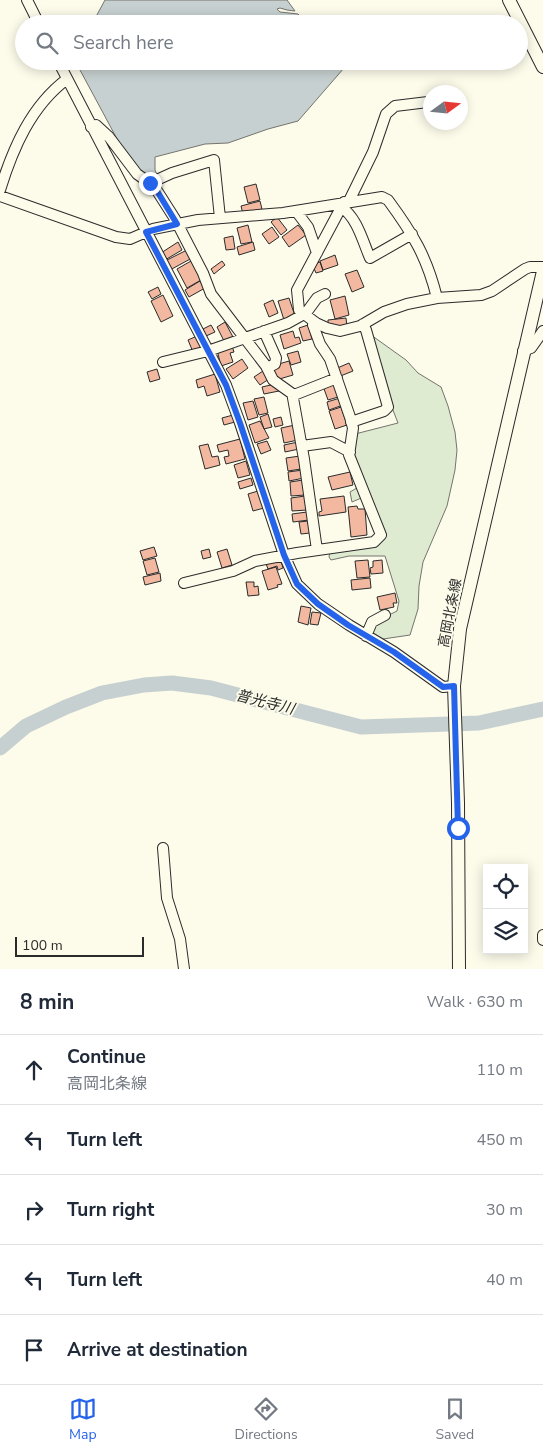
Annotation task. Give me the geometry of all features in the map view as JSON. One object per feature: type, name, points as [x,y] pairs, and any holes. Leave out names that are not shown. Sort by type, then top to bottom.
[{"type":"main road","points":[[508,0],[516,15]]},
{"type":"main road","points":[[528,38],[543,67]]},
{"type":"main road","name":"高岡北条線","points":[[459,969],[458,803],[454,686],[460,629],[543,271]]},
{"type":"street","points":[[27,0],[34,15]]},
{"type":"street","points":[[62,70],[226,385],[284,555],[297,584],[306,594],[443,687],[454,686]]},
{"type":"street","points":[[0,190],[21,133],[40,105],[56,87],[67,79]]},
{"type":"street","points":[[423,103],[395,106],[386,114],[373,152],[297,290],[299,310],[315,322],[327,328],[340,331],[363,324],[384,312],[407,304],[437,298],[481,295],[492,291],[525,269],[543,267]]},
{"type":"street","points":[[91,127],[96,125],[109,137],[137,174],[154,186],[203,273],[210,294],[267,368],[273,380],[294,395],[317,550]]},
{"type":"street","points":[[150,183],[172,173],[214,160],[220,218]]},
{"type":"street","points":[[0,196],[116,237],[130,239],[146,232],[177,224],[296,211],[382,197],[388,200],[412,234],[426,259],[437,298]]},
{"type":"street","points":[[345,203],[346,210],[354,222],[370,258],[412,234]]},
{"type":"street","points":[[296,211],[308,226],[317,253]]},
{"type":"street","points":[[163,362],[208,351],[288,323],[304,314],[317,298],[325,294]]},
{"type":"street","points":[[184,583],[233,571],[255,562],[284,555],[374,542],[381,535],[359,482],[350,452],[351,422],[330,359],[320,344],[313,325],[315,322]]},
{"type":"street","points":[[351,422],[384,412],[388,407],[363,324]]},
{"type":"street","points":[[264,331],[276,358],[275,364],[267,368]]},
{"type":"street","points":[[523,351],[531,348],[543,331]]},
{"type":"street","points":[[294,395],[336,378]]},
{"type":"street","points":[[302,446],[331,442],[350,452]]},
{"type":"street","points":[[366,636],[372,622],[385,615]]},
{"type":"street","points":[[164,848],[166,892],[180,939],[184,969]]},
{"type":"street","points":[[543,935],[543,940]]},
{"type":"green space","points":[[371,335],[406,360],[418,373],[441,387],[455,432],[457,450],[455,470],[447,506],[423,562],[418,609],[410,635],[383,639],[371,634],[373,623],[397,611],[399,601],[385,556],[349,556],[331,560],[329,557],[330,551],[378,543],[366,496],[352,502],[350,492],[362,485],[351,454],[355,434],[398,423]]},
{"type":"shaded area","points":[[105,0],[287,0],[295,11],[277,9],[280,12],[299,15],[97,15]]},
{"type":"shaded area","points":[[80,70],[342,70],[298,121],[228,143],[205,144],[155,157],[157,175],[150,178],[145,176],[123,150]]},
{"type":"building","points":[[256,184],[260,200],[248,203],[244,187]]},
{"type":"building","points":[[260,201],[262,209],[243,214],[241,206]]},
{"type":"building","points":[[277,217],[287,230],[281,235],[271,222]]},
{"type":"building","points":[[248,225],[252,242],[241,244],[237,228]]},
{"type":"building","points":[[298,225],[306,235],[289,247],[282,237]]},
{"type":"building","points":[[272,227],[279,237],[269,244],[262,234]]},
{"type":"building","points":[[233,236],[235,249],[226,250],[224,238]]},
{"type":"building","points":[[178,242],[182,250],[165,260],[161,253]]},
{"type":"building","points":[[253,242],[255,250],[239,255],[237,247]]},
{"type":"building","points":[[187,250],[192,258],[170,270],[165,261]]},
{"type":"building","points":[[335,255],[338,265],[323,270],[320,261]]},
{"type":"building","points":[[191,261],[201,280],[187,288],[177,269]]},
{"type":"building","points":[[222,261],[225,265],[214,274],[211,269]]},
{"type":"building","points":[[320,262],[323,271],[316,273],[312,264]]},
{"type":"building","points":[[357,270],[364,287],[352,292],[345,274]]},
{"type":"building","points":[[200,281],[205,288],[189,297],[185,290]]},
{"type":"building","points":[[158,287],[161,294],[152,299],[148,292]]},
{"type":"building","points":[[163,295],[173,316],[161,322],[151,301]]},
{"type":"building","points":[[345,296],[349,315],[335,319],[330,300]]},
{"type":"building","points":[[289,298],[295,316],[284,320],[278,301]]},
{"type":"building","points":[[273,300],[278,313],[269,317],[264,304]]},
{"type":"building","points":[[346,318],[347,326],[328,327],[328,320]]},
{"type":"building","points":[[225,322],[233,337],[224,341],[217,327]]},
{"type":"building","points":[[211,325],[215,332],[206,336],[203,329]]},
{"type":"building","points":[[308,325],[312,339],[303,341],[299,328]]},
{"type":"building","points":[[293,331],[295,338],[299,337],[301,343],[284,349],[280,335]]},
{"type":"building","points":[[197,336],[202,348],[193,352],[188,340]]},
{"type":"building","points":[[232,346],[234,352],[230,353],[233,362],[221,366],[217,350]]},
{"type":"building","points":[[298,351],[301,362],[291,365],[287,354]]},
{"type":"building","points":[[242,359],[248,368],[233,379],[226,369]]},
{"type":"building","points":[[289,361],[293,375],[276,380],[272,366]]},
{"type":"building","points":[[349,363],[353,371],[338,377],[335,369]]},
{"type":"building","points":[[157,369],[160,379],[150,382],[147,372]]},
{"type":"building","points":[[263,371],[269,379],[260,385],[254,377]]},
{"type":"building","points":[[215,374],[220,392],[207,396],[204,386],[198,388],[196,380]]},
{"type":"building","points":[[334,382],[338,397],[328,400],[323,386]]},
{"type":"building","points":[[275,384],[279,391],[264,394],[262,387]]},
{"type":"building","points":[[264,397],[268,413],[259,415],[254,399]]},
{"type":"building","points":[[340,398],[343,405],[329,410],[327,402]]},
{"type":"building","points":[[253,401],[258,417],[248,420],[243,403]]},
{"type":"building","points":[[341,407],[347,425],[335,429],[329,411]]},
{"type":"building","points":[[268,414],[272,427],[264,429],[260,417]]},
{"type":"building","points":[[233,415],[235,422],[224,425],[222,418]]},
{"type":"building","points":[[281,417],[283,425],[275,427],[273,419]]},
{"type":"building","points":[[260,421],[269,438],[255,443],[249,425]]},
{"type":"building","points":[[295,425],[298,440],[284,443],[281,428]]},
{"type":"building","points":[[240,439],[245,459],[226,464],[224,457],[229,456],[228,450],[219,452],[217,445]]},
{"type":"building","points":[[267,441],[271,450],[261,454],[257,444]]},
{"type":"building","points":[[298,442],[299,449],[285,452],[284,445]]},
{"type":"building","points":[[208,444],[212,457],[218,456],[220,465],[205,469],[199,446]]},
{"type":"building","points":[[300,456],[301,469],[288,471],[286,458]]},
{"type":"building","points":[[246,461],[250,475],[238,478],[234,465]]},
{"type":"building","points":[[303,470],[304,478],[289,481],[288,472]]},
{"type":"building","points":[[350,472],[353,485],[332,490],[328,477]]},
{"type":"building","points":[[251,478],[253,485],[240,489],[238,482]]},
{"type":"building","points":[[303,480],[305,495],[291,496],[290,482]]},
{"type":"building","points":[[258,491],[264,508],[253,511],[248,494]]},
{"type":"building","points":[[305,496],[307,510],[292,511],[291,498]]},
{"type":"building","points":[[344,496],[346,512],[319,516],[319,512],[322,511],[320,499]]},
{"type":"building","points":[[357,506],[358,509],[365,509],[367,535],[351,537],[348,507]]},
{"type":"building","points":[[307,512],[309,520],[293,522],[292,514]]},
{"type":"building","points":[[308,521],[310,533],[301,534],[299,522]]},
{"type":"building","points":[[154,547],[157,556],[143,560],[140,551]]},
{"type":"building","points":[[209,549],[211,557],[203,559],[201,551]]},
{"type":"building","points":[[227,549],[232,565],[222,568],[217,552]]},
{"type":"building","points":[[280,557],[283,568],[278,570],[277,566],[268,569],[265,561]]},
{"type":"building","points":[[155,558],[159,572],[147,575],[143,561]]},
{"type":"building","points":[[368,560],[370,577],[357,578],[355,561]]},
{"type":"building","points":[[382,560],[383,573],[371,574],[370,568],[373,567],[373,561]]},
{"type":"building","points":[[276,567],[282,584],[268,590],[262,571]]},
{"type":"building","points":[[160,573],[161,581],[145,585],[143,577]]},
{"type":"building","points":[[370,578],[371,588],[352,590],[351,580]]},
{"type":"building","points":[[246,582],[254,582],[254,587],[258,586],[259,595],[248,596]]},
{"type":"building","points":[[395,593],[397,603],[393,603],[394,607],[380,610],[377,597]]},
{"type":"building","points":[[301,606],[311,608],[308,625],[298,622]]},
{"type":"building","points":[[312,612],[321,613],[318,625],[310,624]]},
{"type":"waterway","name":"普光寺川","points":[[0,748],[26,726],[66,707],[102,693],[144,685],[172,683],[211,688],[361,727],[479,723],[543,709]]},
{"type":"route","points":[[150,183],[154,186],[177,224],[146,232],[226,385],[284,555],[297,584],[318,604],[348,625],[394,652],[443,687],[454,686],[458,828]]}]
